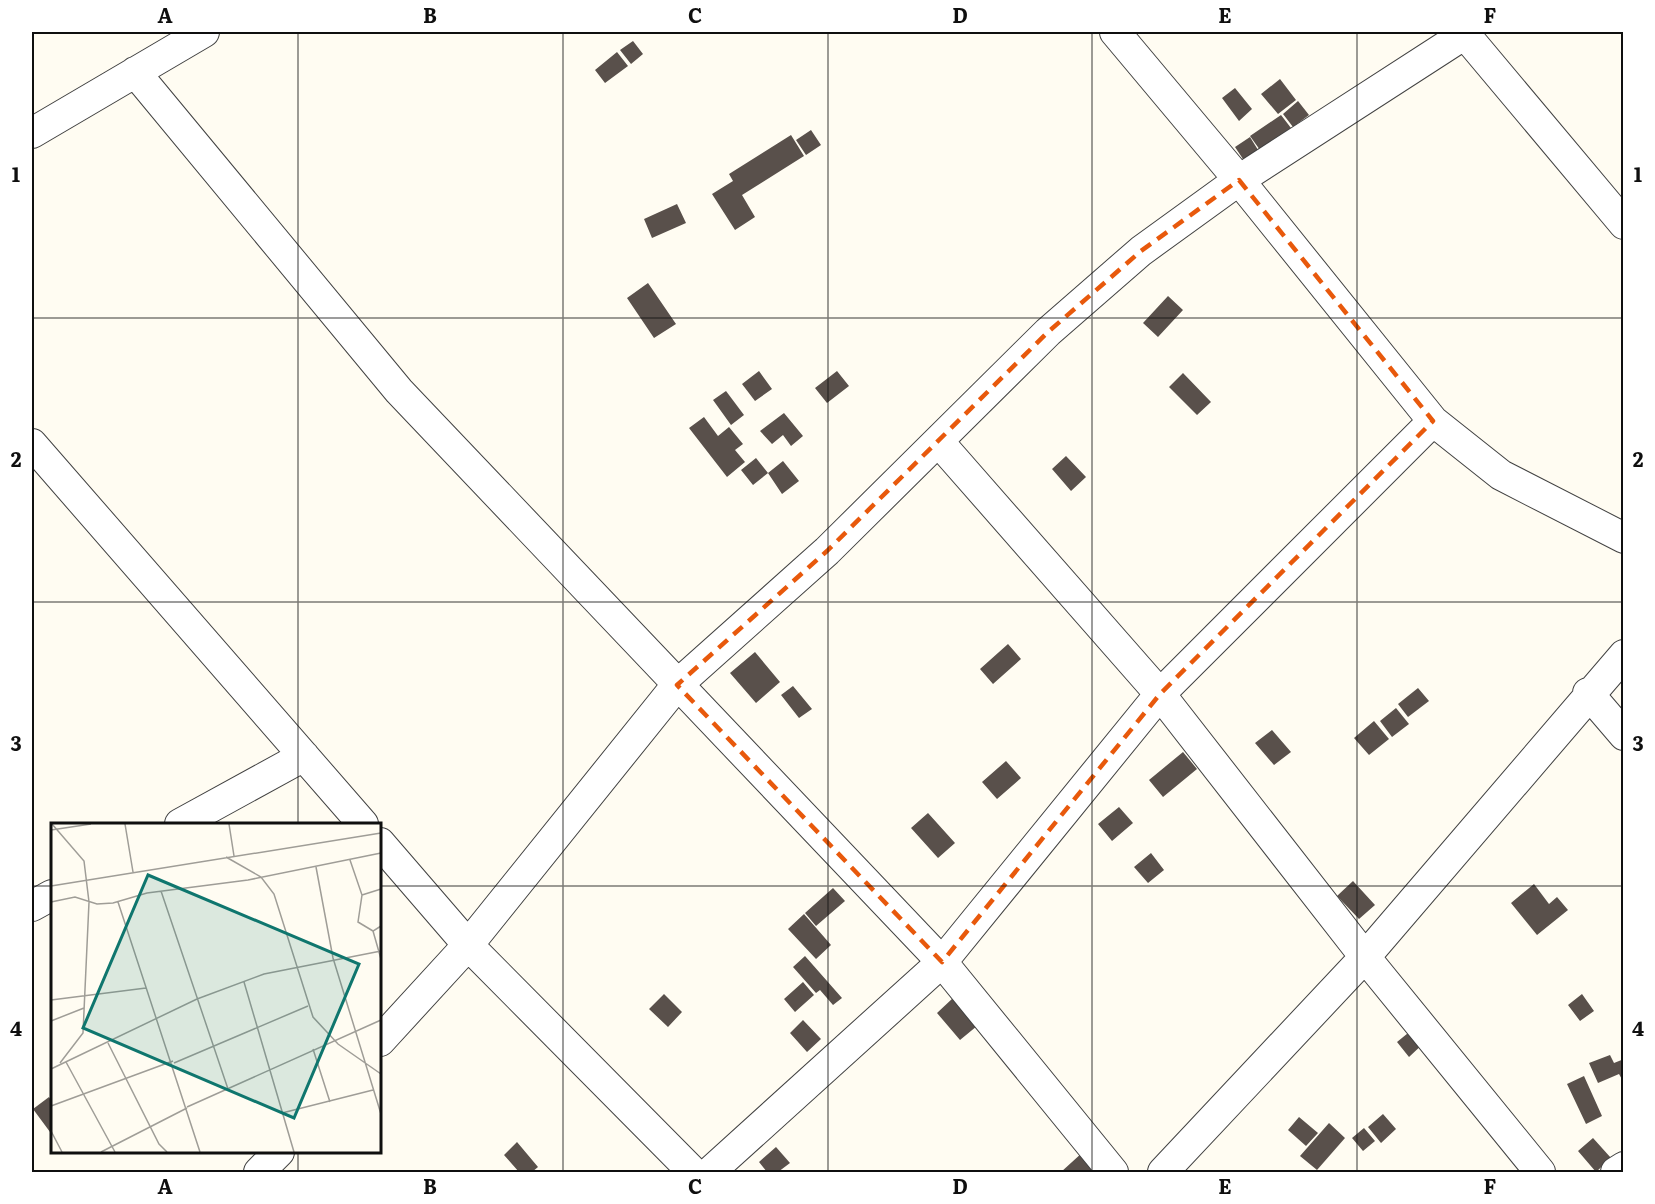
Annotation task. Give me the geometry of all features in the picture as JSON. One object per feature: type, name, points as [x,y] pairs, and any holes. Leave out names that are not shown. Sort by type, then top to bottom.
[{"type":"street","points":[[32,133],[204,32]]},
{"type":"street","points":[[1115,32],[1239,180],[1433,421],[1501,475],[1623,538]]},
{"type":"street","points":[[381,1040],[468,945],[677,686],[827,551],[1048,332],[1141,251],[1239,180],[1465,32],[1623,224]]},
{"type":"street","points":[[135,72],[399,391],[677,686],[942,962],[1113,1173]]},
{"type":"street","points":[[381,844],[468,945],[695,1172],[942,962],[1160,694],[1433,421]]},
{"type":"street","points":[[938,441],[1160,694],[1365,957],[1540,1173]]},
{"type":"street","points":[[32,444],[361,823]]},
{"type":"street","points":[[1162,1173],[1365,957],[1588,693],[1623,655]]},
{"type":"street","points":[[1588,693],[1623,735]]},
{"type":"street","points":[[184,823],[304,756]]},
{"type":"street","points":[[32,906],[51,896]]},
{"type":"street","points":[[259,1173],[278,1153]]},
{"type":"street","points":[[1616,1173],[1623,1167]]},
{"type":"highlighted area","points":[[1239,180],[1433,421],[1160,694],[942,962],[677,685],[827,551],[1048,332],[1141,251]]},
{"type":"building","points":[[633,41],[643,54],[631,64],[620,50]]},
{"type":"building","points":[[617,52],[628,66],[605,83],[595,70]]},
{"type":"building","points":[[1280,79],[1296,100],[1278,114],[1261,94]]},
{"type":"building","points":[[1235,88],[1252,109],[1239,121],[1222,98]]},
{"type":"building","points":[[1298,101],[1309,115],[1293,127],[1283,114]]},
{"type":"building","points":[[1281,115],[1291,128],[1260,150],[1250,136]]},
{"type":"building","points":[[811,130],[821,145],[806,155],[796,140]]},
{"type":"building","points":[[791,135],[804,156],[742,195],[755,217],[735,230],[712,194],[733,181],[729,174]]},
{"type":"building","points":[[1250,137],[1263,158],[1249,168],[1235,147]]},
{"type":"building","points":[[677,204],[686,223],[652,238],[644,219]]},
{"type":"building","points":[[648,283],[676,324],[654,338],[627,298]]},
{"type":"building","points":[[1168,296],[1183,310],[1158,337],[1143,323]]},
{"type":"building","points":[[759,371],[772,389],[755,401],[742,384]]},
{"type":"building","points":[[837,371],[849,386],[827,403],[815,388]]},
{"type":"building","points":[[1183,373],[1211,402],[1197,415],[1169,387]]},
{"type":"building","points":[[726,391],[744,415],[731,425],[713,400]]},
{"type":"building","points":[[784,413],[803,436],[791,446],[783,435],[772,444],[760,431]]},
{"type":"building","points":[[704,417],[718,436],[729,427],[743,444],[735,450],[745,462],[727,477],[689,428]]},
{"type":"building","points":[[1066,456],[1086,477],[1071,491],[1052,469]]},
{"type":"building","points":[[756,458],[768,473],[753,485],[741,470]]},
{"type":"building","points":[[783,461],[799,481],[782,494],[768,473]]},
{"type":"building","points":[[1008,644],[1021,659],[993,684],[980,669]]},
{"type":"building","points":[[755,652],[780,682],[756,703],[730,673]]},
{"type":"building","points":[[793,686],[812,709],[799,718],[781,695]]},
{"type":"building","points":[[1418,688],[1429,701],[1408,717],[1398,704]]},
{"type":"building","points":[[1396,708],[1409,724],[1392,737],[1380,721]]},
{"type":"building","points":[[1374,721],[1389,739],[1369,755],[1354,738]]},
{"type":"building","points":[[1272,730],[1291,752],[1274,765],[1255,743]]},
{"type":"building","points":[[1183,752],[1197,769],[1163,797],[1149,780]]},
{"type":"building","points":[[1006,761],[1021,778],[997,799],[982,782]]},
{"type":"building","points":[[1119,807],[1133,823],[1112,841],[1098,824]]},
{"type":"building","points":[[928,813],[955,843],[938,858],[911,828]]},
{"type":"building","points":[[1151,853],[1164,870],[1148,883],[1134,867]]},
{"type":"building","points":[[1353,881],[1375,905],[1359,919],[1337,896]]},
{"type":"building","points":[[1534,884],[1549,904],[1557,897],[1568,910],[1537,935],[1511,903]]},
{"type":"building","points":[[833,888],[845,901],[816,926],[805,913]]},
{"type":"building","points":[[804,914],[831,945],[816,959],[788,929]]},
{"type":"building","points":[[805,956],[842,998],[833,1005],[820,990],[816,993],[793,967]]},
{"type":"building","points":[[803,982],[814,995],[795,1012],[784,999]]},
{"type":"building","points":[[664,994],[682,1012],[668,1027],[649,1009]]},
{"type":"building","points":[[1582,994],[1594,1011],[1580,1021],[1568,1005]]},
{"type":"building","points":[[953,998],[977,1026],[960,1040],[937,1013]]},
{"type":"building","points":[[803,1020],[821,1039],[807,1052],[790,1033]]},
{"type":"building","points":[[1413,1029],[1425,1042],[1409,1057],[1397,1042]]},
{"type":"building","points":[[1610,1055],[1614,1063],[1624,1059],[1624,1083],[1619,1074],[1598,1083],[1589,1063]]},
{"type":"building","points":[[1584,1076],[1602,1116],[1586,1124],[1567,1084]]},
{"type":"building","points":[[49,1097],[51,1100],[51,1132],[50,1132],[33,1109]]},
{"type":"building","points":[[1383,1114],[1396,1129],[1381,1143],[1368,1127]]},
{"type":"building","points":[[1299,1117],[1318,1133],[1306,1146],[1288,1130]]},
{"type":"building","points":[[1329,1123],[1345,1138],[1317,1170],[1300,1156]]},
{"type":"building","points":[[1364,1128],[1375,1141],[1363,1151],[1352,1138]]},
{"type":"building","points":[[1593,1138],[1611,1158],[1596,1172],[1578,1151]]},
{"type":"building","points":[[517,1142],[538,1167],[532,1172],[519,1172],[504,1155]]},
{"type":"building","points":[[776,1147],[790,1163],[778,1172],[767,1172],[759,1162]]},
{"type":"building","points":[[1083,1152],[1102,1172],[1061,1172]]}]
